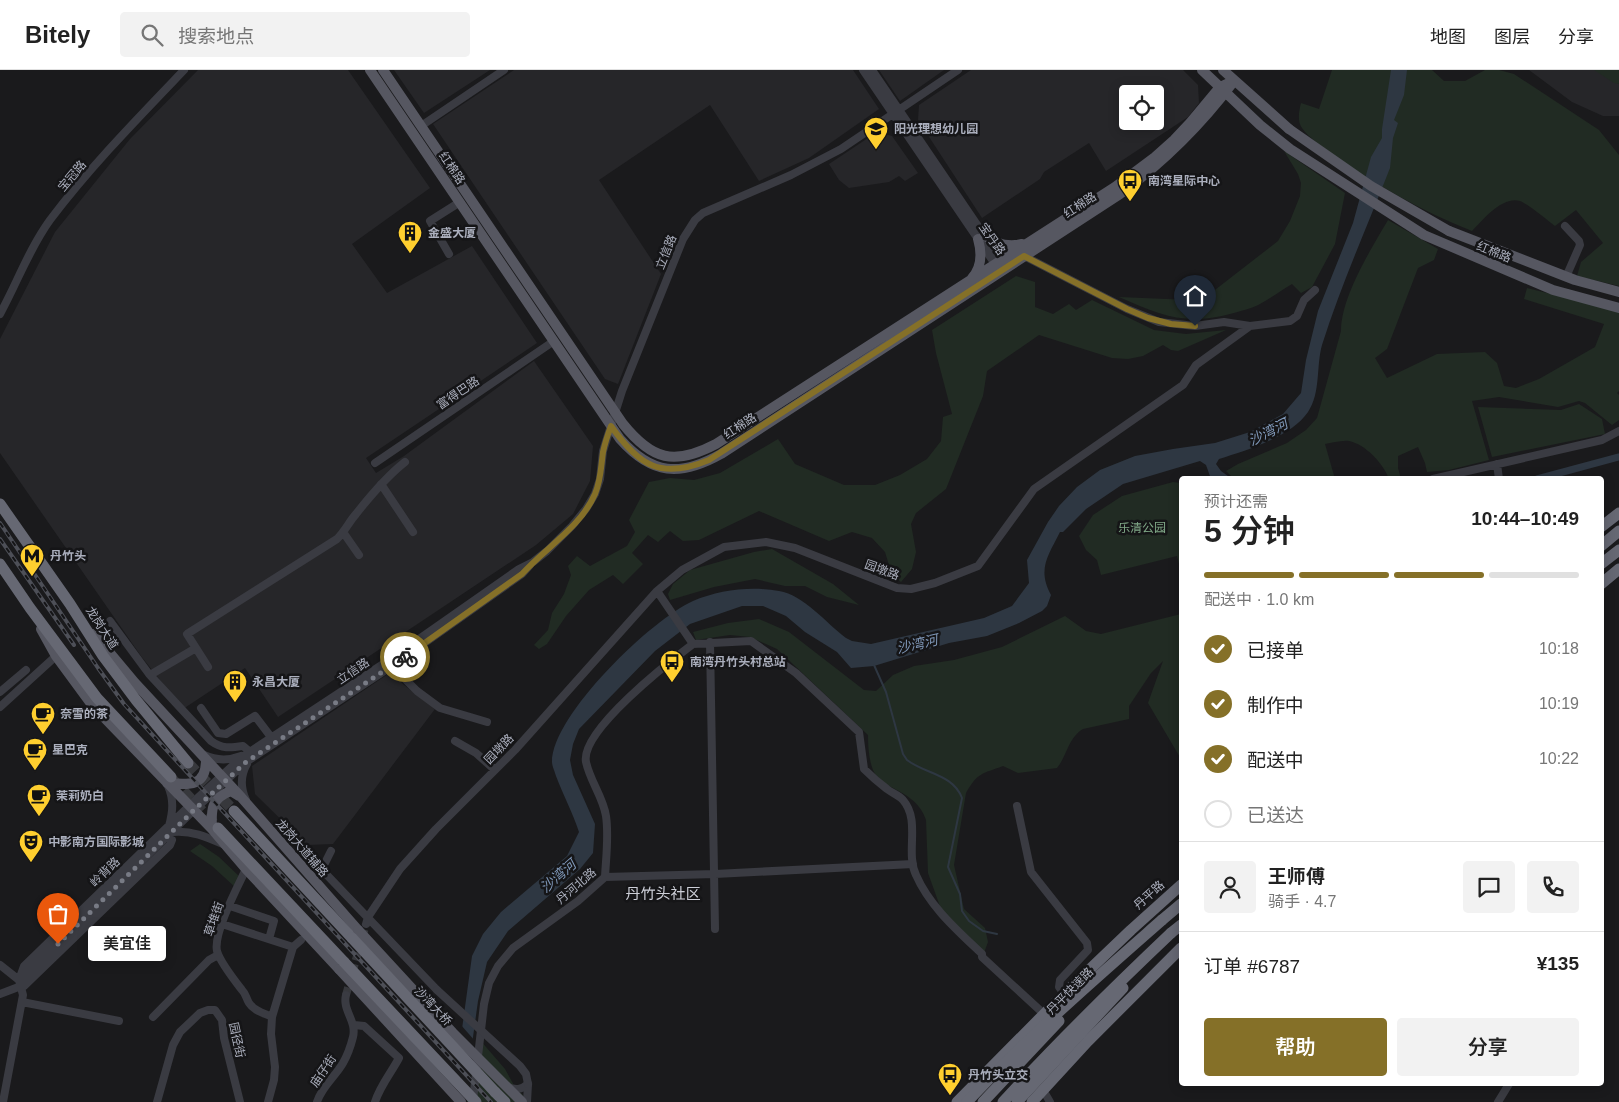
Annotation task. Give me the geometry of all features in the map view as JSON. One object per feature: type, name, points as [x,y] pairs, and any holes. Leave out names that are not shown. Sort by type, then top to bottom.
[{"type":"highway","name":"龙岗大道","points":[[0,504],[70,604],[103,656],[136,700],[188,763]]},
{"type":"highway","points":[[1604,526],[1619,513]]},
{"type":"highway","points":[[1604,544],[1619,531]]},
{"type":"highway","points":[[1604,562],[1619,550]]},
{"type":"highway","points":[[0,564],[30,608],[98,698],[167,779]]},
{"type":"highway","points":[[1604,582],[1619,569]]},
{"type":"highway","points":[[234,812],[361,927]]},
{"type":"highway","points":[[215,828],[341,965],[474,1102]]},
{"type":"highway","name":"丹平路","points":[[957,1102],[1064,994],[1179,887]]},
{"type":"highway","name":"丹平快速路","points":[[983,1102],[1037,1043],[1162,920],[1179,906]]},
{"type":"highway","points":[[967,1102],[1058,1011],[1162,920]]},
{"type":"highway","name":"沙湾大桥","points":[[361,927],[407,997],[505,1102]]},
{"type":"highway","points":[[1002,1102],[1102,999],[1179,927]]},
{"type":"highway","points":[[1017,1102],[1111,1002],[1171,934]]},
{"type":"highway","points":[[1032,1102],[1088,1041],[1179,950]]},
{"type":"highway","points":[[407,997],[453,1032]]},
{"type":"highway","points":[[1005,1053],[1043,1090]]},
{"type":"main road","name":"红棉路","points":[[370,70],[611,426],[630,450],[641,460],[667,470],[694,467],[720,454],[1000,265],[1030,241],[1115,187],[1155,157],[1223,89],[1234,81],[1289,129],[1371,186],[1419,216],[1449,231],[1566,277],[1619,292]]},
{"type":"main road","name":"红棉路","points":[[383,70],[615,412],[636,440],[649,450],[664,456],[677,457],[691,456],[716,444],[969,281],[1000,265],[1024,256],[1120,194],[1160,163],[1196,129],[1223,89]]},
{"type":"main road","points":[[1202,70],[1223,89]]},
{"type":"main road","points":[[1223,70],[1234,81]]},
{"type":"main road","name":"红棉路","points":[[1223,89],[1260,125],[1280,141],[1384,211],[1424,235],[1553,290],[1619,308]]},
{"type":"main road","points":[[969,281],[980,262],[981,237],[1004,245],[1021,244],[1030,241]]},
{"type":"main road","name":"龙岗大道辅路","points":[[70,604],[135,683],[361,927],[453,1032],[522,1102]]},
{"type":"main road","points":[[30,608],[56,656],[92,705],[215,828],[246,869],[341,965],[461,1102]]},
{"type":"main road","points":[[167,779],[191,784],[204,776],[206,760]]},
{"type":"main road","points":[[215,828],[212,819],[215,801],[221,794],[231,791],[240,797]]},
{"type":"street","name":"宝冠路","points":[[0,314],[49,222],[80,183],[184,70]]},
{"type":"street","points":[[421,126],[504,70]]},
{"type":"street","name":"宝丹路","points":[[863,70],[896,112],[1000,265]]},
{"type":"street","name":"宝丹路","points":[[872,70],[896,112]]},
{"type":"street","name":"立信路","points":[[192,807],[271,737],[392,666],[519,569],[533,562],[572,526],[595,494],[600,479],[603,450],[622,391],[683,239],[695,220],[712,209],[817,162],[841,149],[958,70]]},
{"type":"street","points":[[449,254],[430,221],[460,202]]},
{"type":"street","points":[[1565,226],[1580,245],[1566,277]]},
{"type":"street","points":[[1024,256],[1127,309],[1159,322],[1195,326],[1224,322],[1250,326],[1290,321],[1296,316],[1304,300],[1315,290]]},
{"type":"street","name":"园墩路","points":[[361,927],[400,869],[436,829],[515,750],[657,591],[682,570],[724,547],[766,542],[795,548],[897,588],[911,589],[935,583],[978,566],[1034,489],[1183,385],[1196,365],[1250,326]]},
{"type":"street","name":"富得巴路","points":[[375,463],[554,341]]},
{"type":"street","points":[[1446,476],[1602,440],[1619,431]]},
{"type":"street","points":[[208,667],[187,634],[321,550],[343,532],[381,484],[405,462]]},
{"type":"street","points":[[1496,464],[1499,476]]},
{"type":"street","points":[[381,484],[413,532]]},
{"type":"street","points":[[343,532],[359,555]]},
{"type":"street","points":[[657,591],[694,644],[752,641],[796,673],[859,732],[864,769],[886,789],[902,798],[908,807],[911,819],[913,864],[920,883],[946,920],[982,954],[982,957],[1044,1014]]},
{"type":"street","name":"立信路","points":[[249,755],[356,686],[474,604]]},
{"type":"street","points":[[110,621],[150,675],[211,741],[218,746],[227,748],[243,746],[249,755]]},
{"type":"street","points":[[710,642],[715,929]]},
{"type":"street","name":"丹河北路","points":[[474,1102],[484,1004],[489,983],[498,966],[513,948],[578,901],[606,877],[606,816],[586,761],[588,746],[597,731],[645,682],[694,644]]},
{"type":"street","points":[[150,675],[196,648]]},
{"type":"street","points":[[0,708],[56,656]]},
{"type":"street","points":[[392,666],[417,691],[440,708],[487,722]]},
{"type":"street","points":[[0,692],[26,670]]},
{"type":"street","points":[[201,708],[218,733],[226,734],[256,716],[271,737]]},
{"type":"street","points":[[455,741],[476,753],[495,770]]},
{"type":"street","points":[[193,746],[204,754],[219,760],[249,755]]},
{"type":"street","points":[[249,755],[241,778],[241,788],[251,808]]},
{"type":"street","points":[[0,994],[21,984],[170,845],[173,805],[167,779]]},
{"type":"street","points":[[1017,806],[1031,872],[1087,943],[1088,947],[1088,950],[1060,980],[1059,987],[1064,994]]},
{"type":"street","name":"岭背路","points":[[21,984],[99,899],[171,833],[192,807]]},
{"type":"street","points":[[171,833],[189,832],[208,837],[228,847]]},
{"type":"street","points":[[331,851],[323,867],[325,873],[361,927],[437,990],[520,1066],[526,1074],[528,1084],[527,1102]]},
{"type":"street","points":[[606,877],[715,874],[913,864]]},
{"type":"street","name":"草堆街","points":[[246,869],[222,924],[216,943],[218,955],[233,980],[245,992],[254,1009],[272,1017]]},
{"type":"street","points":[[230,906],[274,921],[269,939]]},
{"type":"street","points":[[222,924],[293,947]]},
{"type":"street","points":[[268,1102],[276,1067],[271,1034],[272,1017],[293,947],[301,940]]},
{"type":"street","points":[[153,1017],[209,960],[218,955]]},
{"type":"street","points":[[0,965],[21,984],[23,995],[2,1102]]},
{"type":"street","points":[[346,995],[345,1004],[354,1026],[364,1026],[399,1058],[391,1074],[378,1090],[374,1102]]},
{"type":"street","points":[[22,1002],[119,1021]]},
{"type":"street","name":"园径街","points":[[157,1102],[173,1045],[180,1032],[200,1013],[208,1010],[214,1010],[222,1020],[224,1038],[240,1102]]},
{"type":"street","name":"庙仔街","points":[[317,1102],[320,1092],[343,1062],[353,1036],[354,1026]]},
{"type":"street","points":[[506,1086],[516,1090],[528,1084]]},
{"type":"street","points":[[1498,1102],[1508,1086]]},
{"type":"street","points":[[1043,1090],[1050,1102]]},
{"type":"shaded area","points":[[198,70],[348,70],[430,188],[352,244],[387,293],[472,246],[537,343],[366,458],[376,473],[404,456],[534,361],[593,446],[590,481],[573,514],[536,545],[278,717],[245,668],[183,709],[141,656],[0,453],[0,339],[55,232],[130,139]]},
{"type":"shaded area","points":[[394,70],[490,70],[424,113]]},
{"type":"shaded area","points":[[514,70],[853,70],[879,109],[809,158],[759,181],[710,105],[599,180],[661,274],[618,384],[605,379],[433,124]]},
{"type":"shaded area","points":[[879,70],[944,70],[900,101]]},
{"type":"shaded area","points":[[971,70],[1183,70],[1198,85],[1199,103],[1188,117],[1106,171],[1089,143],[1044,172],[1040,179],[982,218],[918,120],[919,105]]},
{"type":"shaded area","points":[[1529,70],[1597,70],[1619,84],[1619,116],[1603,116],[1572,102]]},
{"type":"shaded area","name":"阳光理想幼儿园","points":[[877,132],[892,136],[918,173],[905,181],[899,176],[889,182],[849,188],[839,180],[829,164]]},
{"type":"shaded area","points":[[391,672],[404,685],[435,709],[333,844],[307,845],[255,794],[252,766]]},
{"type":"green space","points":[[1332,70],[1432,70],[1444,81],[1465,81],[1485,70],[1499,70],[1514,74],[1599,130],[1619,155],[1619,286],[1577,276],[1581,262],[1603,243],[1576,210],[1555,226],[1520,201],[1513,200],[1493,210],[1472,231],[1435,215],[1399,196],[1365,176],[1320,145],[1300,125],[1300,109],[1301,103],[1319,109]]},
{"type":"green space","points":[[1594,70],[1619,70],[1619,84],[1614,83]]},
{"type":"green space","points":[[1284,151],[1345,193],[1335,244],[1312,287],[1301,293],[1292,284],[1253,307],[1230,314],[1200,319],[1173,317],[1147,309],[1119,297],[1190,300],[1211,293],[1278,241],[1290,221],[1300,196],[1301,183],[1298,174]]},
{"type":"green space","points":[[1388,220],[1438,249],[1434,260],[1418,268],[1387,349],[1375,358],[1387,378],[1437,354],[1485,352],[1497,363],[1504,386],[1516,388],[1539,379],[1595,347],[1604,324],[1524,299],[1527,288],[1619,311],[1619,391],[1617,393],[1619,395],[1619,420],[1612,425],[1585,403],[1579,401],[1558,407],[1499,397],[1472,401],[1489,460],[1449,470],[1427,472],[1418,447],[1398,456],[1400,476],[1388,476],[1383,467],[1367,450],[1355,443],[1343,441],[1325,444],[1334,476],[1231,476],[1226,471],[1287,443],[1306,430],[1317,418],[1341,331],[1346,303],[1373,245]]},
{"type":"green space","points":[[1016,276],[1035,282],[1035,307],[1053,314],[1069,304],[1076,310],[1092,300],[1154,330],[1186,334],[1226,330],[1178,351],[1171,350],[1163,345],[1143,356],[1128,359],[1112,358],[1039,335],[987,371],[983,396],[946,489],[916,513],[911,524],[916,552],[912,569],[901,582],[892,575],[885,552],[872,538],[852,532],[829,541],[759,511],[699,540],[683,541],[670,531],[658,542],[648,535],[632,553],[643,564],[623,584],[613,575],[589,590],[566,616],[547,644],[539,649],[534,645],[548,630],[552,613],[564,594],[571,575],[568,566],[577,556],[590,566],[627,546],[635,532],[629,520],[649,482],[670,478],[694,480],[720,473],[778,439],[795,464],[844,485],[875,485],[900,475],[927,459],[941,441],[943,417],[952,414],[932,330]]},
{"type":"green space","points":[[1579,404],[1602,419],[1605,434],[1492,457],[1478,407],[1561,410]]},
{"type":"green space","name":"乐清公园","points":[[1173,482],[1179,483],[1179,564],[1177,556],[1101,575],[1097,560],[1086,550],[1079,536],[1093,515],[1122,496]]},
{"type":"green space","points":[[772,549],[833,584],[859,605],[827,597],[805,586],[785,586],[755,579],[714,587],[670,600],[668,594],[673,584],[690,570],[754,552]]},
{"type":"green space","points":[[1179,614],[1179,756],[1148,703],[1163,661],[1151,673],[1129,706],[1129,719],[1083,729],[1074,737],[1057,768],[1018,773],[1003,766],[977,777],[966,793],[954,865],[964,909],[985,928],[988,942],[984,953],[942,912],[928,873],[926,820],[915,802],[877,777],[871,762],[868,735],[777,649],[750,637],[730,635],[696,640],[693,632],[728,623],[759,619],[789,632],[864,690],[876,691],[893,675],[914,666],[954,660],[1002,647],[1065,616],[1086,631],[1101,634]]},
{"type":"green space","points":[[200,844],[219,857],[241,878],[235,887],[212,866],[190,851]]},
{"type":"green space","points":[[480,1040],[505,1069],[515,1087],[530,1102],[463,1102],[473,1083]]},
{"type":"water","name":"沙湾河","points":[[1391,70],[1407,70],[1404,95],[1394,120],[1398,123],[1393,138],[1390,168],[1329,323],[1322,345],[1317,388],[1312,405],[1308,412],[1291,429],[1268,442],[1219,459],[1216,464],[1228,476],[1210,476],[1206,465],[1200,461],[1123,484],[1086,509],[1063,532],[1060,532],[1048,556],[1045,578],[1051,595],[1047,606],[1042,611],[1019,623],[987,636],[949,643],[874,666],[851,668],[837,652],[805,632],[786,616],[763,606],[742,606],[690,624],[655,651],[579,729],[573,744],[570,760],[573,775],[595,824],[593,853],[580,869],[508,931],[487,962],[478,1001],[464,1102],[452,1102],[472,956],[483,934],[501,912],[567,856],[579,832],[552,762],[556,742],[568,720],[607,671],[630,647],[675,611],[703,597],[735,590],[757,589],[779,591],[788,594],[814,610],[846,638],[852,641],[871,644],[984,618],[1012,606],[1029,583],[1027,560],[1048,522],[1059,506],[1077,487],[1100,470],[1135,456],[1215,443],[1250,432],[1283,414],[1301,393],[1306,360],[1318,311],[1353,223],[1371,157],[1382,138]]},
{"type":"pier","points":[[461,1025],[475,1041],[467,1102],[450,1102]]},
{"type":"waterway","points":[[1548,476],[1619,457]]},
{"type":"waterway","points":[[874,665],[886,692],[903,754],[914,765],[938,775],[952,784],[962,798],[948,867],[960,894],[962,911],[969,921],[983,931],[997,934]]},
{"type":"tunnel","points":[[188,763],[234,811]]},
{"type":"tunnel","points":[[172,779],[217,827]]},
{"type":"tunnel","points":[[346,995],[366,924]]},
{"type":"railway","points":[[0,523],[124,704],[491,1102]]},
{"type":"railway","points":[[0,539],[74,645]]},
{"type":"way so far","points":[[58,944],[194,810],[246,762],[405,657]]},
{"type":"place","name":"阳光理想幼儿园","points":[[876,150]]},
{"type":"place","name":"南湾星际中心","points":[[1130,202]]},
{"type":"place","name":"金盛大厦","points":[[410,254]]},
{"type":"place","name":"丹竹头","points":[[32,577]]},
{"type":"place","name":"南湾丹竹头村总站","points":[[672,683]]},
{"type":"place","name":"永昌大厦","points":[[235,703]]},
{"type":"place","name":"奈雪的茶","points":[[43,735]]},
{"type":"place","name":"星巴克","points":[[35,771]]},
{"type":"place","name":"茉莉奶白","points":[[39,817]]},
{"type":"place","name":"中影南方国际影城","points":[[31,863]]},
{"type":"place","name":"美宜佳","points":[[58,944]]},
{"type":"place","name":"丹竹头立交","points":[[950,1096]]},
{"type":"district","name":"丹竹头社区","points":[[663,893]]},
{"type":"route","points":[[405,657],[522,574],[572,526],[595,494],[600,479],[603,450],[611,426],[620,439],[641,460],[667,470],[694,467],[720,454],[1024,256],[1148,318],[1159,322],[1195,326]]}]
